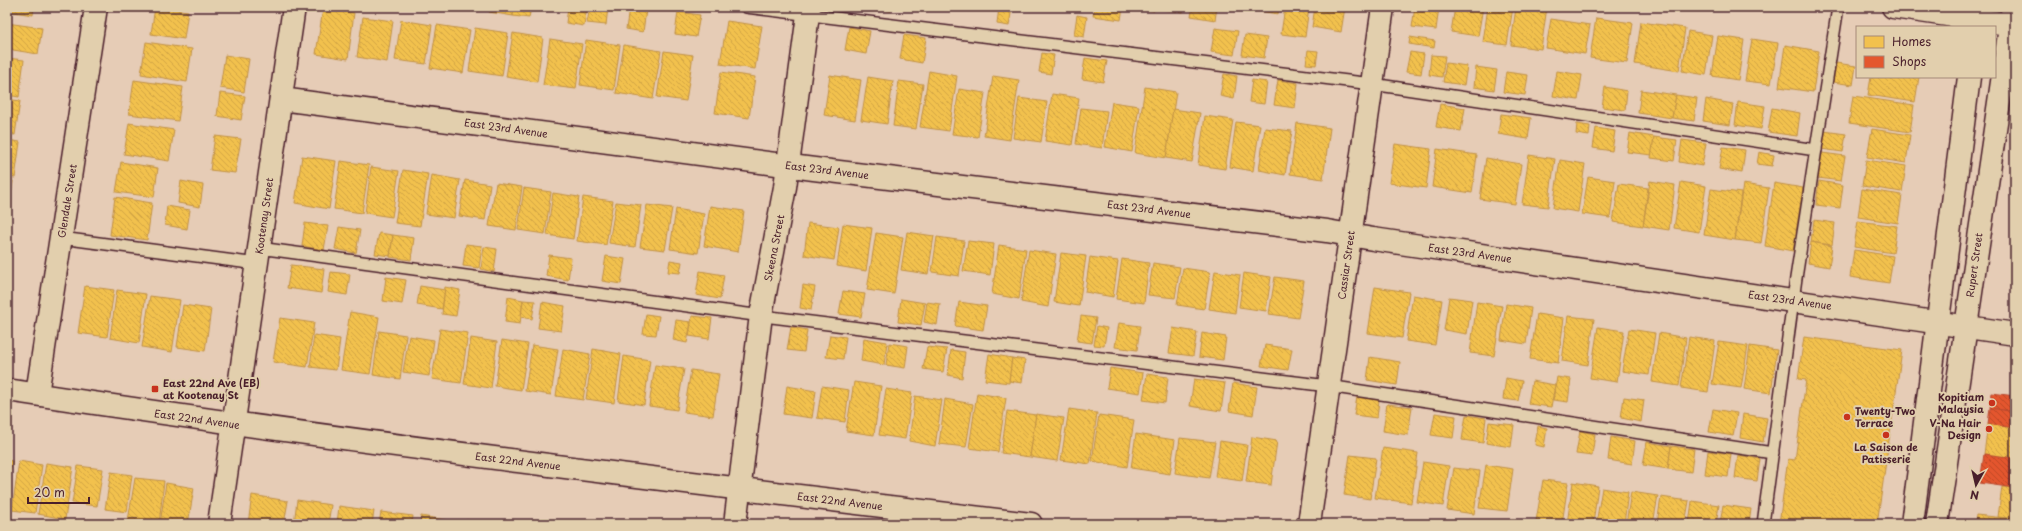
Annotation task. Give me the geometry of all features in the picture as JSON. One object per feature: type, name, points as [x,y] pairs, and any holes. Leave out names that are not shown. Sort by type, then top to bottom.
[{"type":"street","name":"Glendale Street","points":[[38,394],[96,7]]},
{"type":"street","name":"Kootenay Street","points":[[219,524],[294,7]]},
{"type":"street","name":"Cassiar Street","points":[[1309,524],[1383,7]]},
{"type":"street","points":[[1893,7],[1977,18],[2012,19]]},
{"type":"street","name":"Skeena Street","points":[[735,524],[761,315],[788,166],[809,11]]},
{"type":"street","name":"Rupert Street","points":[[1937,524],[2012,19]]},
{"type":"street","points":[[1912,524],[1939,322],[1969,78]]},
{"type":"street","name":"East 23rd Avenue","points":[[280,99],[788,166],[1327,231],[2015,334]]},
{"type":"street","name":"East 22nd Avenue","points":[[7,390],[234,424],[740,489],[1031,524]]},
{"type":"lane","points":[[746,7],[809,11],[1372,84],[1816,150]]},
{"type":"lane","points":[[1763,524],[1794,301],[1838,7]]},
{"type":"lane","points":[[61,238],[258,256],[761,315],[1328,386],[1773,453]]},
{"type":"building: Homes","points":[[7,7],[34,7],[33,15],[7,11]]},
{"type":"building: Homes","points":[[155,7],[188,11],[184,39],[151,34]]},
{"type":"building: Homes","points":[[460,7],[474,7],[474,9]]},
{"type":"building: Homes","points":[[490,7],[514,7],[513,16],[489,12]]},
{"type":"building: Homes","points":[[514,7],[531,7],[529,18],[513,16]]},
{"type":"building: Homes","points":[[568,7],[587,7],[584,26],[566,23]]},
{"type":"building: Homes","points":[[590,7],[608,7],[606,25],[587,23]]},
{"type":"building: Homes","points":[[874,7],[891,7],[891,11],[874,9]]},
{"type":"building: Homes","points":[[999,7],[1012,7],[1009,26],[997,24]]},
{"type":"building: Homes","points":[[1095,7],[1123,7],[1121,20],[1093,16]]},
{"type":"building: Homes","points":[[1127,7],[1155,7],[1154,11]]},
{"type":"building: Homes","points":[[1159,7],[1184,7],[1183,12],[1159,9]]},
{"type":"building: Homes","points":[[1193,7],[1217,7],[1215,20],[1191,16]]},
{"type":"building: Homes","points":[[1254,7],[1279,7],[1278,14],[1253,10]]},
{"type":"building: Homes","points":[[1285,7],[1309,7],[1305,37],[1281,34]]},
{"type":"building: Homes","points":[[1315,7],[1345,7],[1341,32],[1312,27]]},
{"type":"building: Homes","points":[[1415,7],[1439,7],[1436,30],[1412,27]]},
{"type":"building: Homes","points":[[1455,7],[1483,7],[1478,36],[1451,32]]},
{"type":"building: Homes","points":[[1488,7],[1513,7],[1507,45],[1483,42]]},
{"type":"building: Homes","points":[[1516,7],[1547,7],[1541,49],[1511,45]]},
{"type":"building: Homes","points":[[629,8],[646,10],[643,32],[626,29]]},
{"type":"building: Homes","points":[[323,9],[354,13],[348,59],[316,54]]},
{"type":"building: Homes","points":[[678,12],[700,15],[696,37],[675,34]]},
{"type":"building: Homes","points":[[1077,15],[1087,17],[1084,37],[1074,35]]},
{"type":"building: Homes","points":[[363,17],[393,21],[387,62],[357,57]]},
{"type":"building: Homes","points":[[1596,18],[1633,23],[1627,63],[1590,58]]},
{"type":"building: Homes","points":[[1551,19],[1590,25],[1585,54],[1546,48]]},
{"type":"building: Homes","points":[[401,20],[432,25],[426,64],[395,60]]},
{"type":"building: Homes","points":[[727,21],[762,26],[755,69],[720,64]]},
{"type":"building: Homes","points":[[1641,22],[1685,28],[1679,71],[1635,64]]},
{"type":"building: Homes","points":[[7,23],[42,28],[38,54],[7,49]]},
{"type":"building: Homes","points":[[437,25],[470,30],[463,73],[430,68]]},
{"type":"building: Homes","points":[[849,27],[870,31],[866,54],[845,50]]},
{"type":"building: Homes","points":[[475,28],[508,33],[502,76],[469,71]]},
{"type":"building: Homes","points":[[1215,28],[1238,31],[1234,55],[1211,52]]},
{"type":"building: Homes","points":[[1688,31],[1712,35],[1706,75],[1682,71]]},
{"type":"building: Homes","points":[[513,33],[543,38],[537,82],[506,77]]},
{"type":"building: Homes","points":[[904,35],[926,38],[922,63],[900,59]]},
{"type":"building: Homes","points":[[1245,35],[1267,38],[1264,58],[1242,55]]},
{"type":"building: Homes","points":[[1718,36],[1744,40],[1738,80],[1712,76]]},
{"type":"building: Homes","points":[[1410,37],[1435,41],[1434,48],[1409,44]]},
{"type":"building: Homes","points":[[550,39],[582,44],[576,89],[543,85]]},
{"type":"building: Homes","points":[[1752,39],[1778,43],[1771,84],[1745,81]]},
{"type":"building: Homes","points":[[586,40],[620,45],[614,90],[580,85]]},
{"type":"building: Homes","points":[[146,42],[192,49],[187,82],[141,74]]},
{"type":"building: Homes","points":[[624,45],[661,51],[653,99],[616,93]]},
{"type":"building: Homes","points":[[1785,45],[1819,51],[1813,92],[1779,87]]},
{"type":"building: Homes","points":[[1308,50],[1318,51],[1316,65],[1306,64]]},
{"type":"building: Homes","points":[[664,51],[693,55],[686,101],[657,97]]},
{"type":"building: Homes","points":[[1410,52],[1424,54],[1421,74],[1406,72]]},
{"type":"building: Homes","points":[[1042,53],[1054,55],[1051,74],[1039,72]]},
{"type":"building: Homes","points":[[225,55],[249,59],[244,92],[220,88]]},
{"type":"building: Homes","points":[[1431,55],[1445,56],[1442,77],[1429,75]]},
{"type":"building: Homes","points":[[7,58],[24,60],[19,97],[7,95]]},
{"type":"building: Homes","points":[[1085,58],[1107,61],[1103,82],[1082,79]]},
{"type":"building: Homes","points":[[1446,63],[1467,66],[1464,85],[1443,82]]},
{"type":"building: Homes","points":[[1836,63],[1856,66],[1853,85],[1833,82]]},
{"type":"building: Homes","points":[[1476,67],[1497,70],[1494,90],[1474,87]]},
{"type":"building: Homes","points":[[929,71],[957,76],[949,131],[920,127]]},
{"type":"building: Homes","points":[[1557,71],[1582,75],[1578,100],[1553,96]]},
{"type":"building: Homes","points":[[721,72],[755,77],[749,118],[715,113]]},
{"type":"building: Homes","points":[[1506,72],[1528,75],[1525,95],[1503,92]]},
{"type":"building: Homes","points":[[1224,74],[1237,76],[1234,99],[1220,96]]},
{"type":"building: Homes","points":[[830,75],[861,80],[855,120],[824,115]]},
{"type":"building: Homes","points":[[993,76],[1019,80],[1010,140],[984,136]]},
{"type":"building: Homes","points":[[868,77],[893,81],[887,124],[861,120]]},
{"type":"building: Homes","points":[[1871,78],[1919,78],[1915,102],[1868,95]]},
{"type":"building: Homes","points":[[134,80],[183,87],[178,121],[129,114]]},
{"type":"building: Homes","points":[[1252,80],[1267,82],[1264,104],[1249,102]]},
{"type":"building: Homes","points":[[1278,80],[1298,83],[1295,108],[1274,105]]},
{"type":"building: Homes","points":[[899,81],[923,84],[916,129],[893,126]]},
{"type":"building: Homes","points":[[1145,87],[1176,92],[1166,158],[1135,153]]},
{"type":"building: Homes","points":[[1605,87],[1627,91],[1625,110],[1602,107]]},
{"type":"building: Homes","points":[[959,89],[985,93],[978,137],[952,134]]},
{"type":"building: Homes","points":[[1641,90],[1676,95],[1672,118],[1638,113]]},
{"type":"building: Homes","points":[[220,93],[245,96],[241,120],[217,116]]},
{"type":"building: Homes","points":[[1052,94],[1079,98],[1072,145],[1045,141]]},
{"type":"building: Homes","points":[[1676,95],[1697,98],[1694,121],[1672,118]]},
{"type":"building: Homes","points":[[1853,96],[1914,105],[1910,132],[1849,123]]},
{"type":"building: Homes","points":[[1019,98],[1047,102],[1041,142],[1013,138]]},
{"type":"building: Homes","points":[[7,99],[20,101],[15,135],[7,134]]},
{"type":"building: Homes","points":[[1706,99],[1733,104],[1730,125],[1703,121]]},
{"type":"building: Homes","points":[[1112,102],[1139,106],[1132,152],[1105,147]]},
{"type":"building: Homes","points":[[1738,102],[1765,106],[1761,129],[1735,125]]},
{"type":"building: Homes","points":[[1440,104],[1465,108],[1461,131],[1436,127]]},
{"type":"building: Homes","points":[[1081,108],[1107,111],[1102,148],[1076,144]]},
{"type":"building: Homes","points":[[1772,108],[1800,113],[1797,136],[1768,132]]},
{"type":"building: Homes","points":[[1173,109],[1200,113],[1192,162],[1166,158]]},
{"type":"building: Homes","points":[[1501,114],[1531,118],[1528,139],[1498,134]]},
{"type":"building: Homes","points":[[1205,116],[1233,120],[1225,169],[1198,165]]},
{"type":"building: Homes","points":[[1236,122],[1260,125],[1253,171],[1230,167]]},
{"type":"building: Homes","points":[[129,123],[174,130],[169,161],[124,154]]},
{"type":"building: Homes","points":[[1297,123],[1330,128],[1323,179],[1290,174]]},
{"type":"building: Homes","points":[[1577,124],[1590,126],[1589,136],[1576,134]]},
{"type":"building: Homes","points":[[1265,128],[1292,131],[1285,175],[1259,170]]},
{"type":"building: Homes","points":[[1596,128],[1615,131],[1612,151],[1593,148]]},
{"type":"building: Homes","points":[[1872,129],[1910,135],[1906,163],[1867,157]]},
{"type":"building: Homes","points":[[1824,131],[1846,134],[1843,152],[1821,149]]},
{"type":"building: Homes","points":[[1630,133],[1654,137],[1652,155],[1627,152]]},
{"type":"building: Homes","points":[[215,136],[241,139],[235,173],[210,170]]},
{"type":"building: Homes","points":[[1654,137],[1677,140],[1674,161],[1651,158]]},
{"type":"building: Homes","points":[[7,140],[20,142],[15,178],[7,177]]},
{"type":"building: Homes","points":[[1682,140],[1706,143],[1702,166],[1679,162]]},
{"type":"building: Homes","points":[[1395,144],[1431,149],[1426,188],[1389,183]]},
{"type":"building: Homes","points":[[1723,147],[1745,150],[1742,173],[1719,169]]},
{"type":"building: Homes","points":[[1437,149],[1477,155],[1472,193],[1432,187]]},
{"type":"building: Homes","points":[[1759,152],[1774,155],[1772,166],[1757,164]]},
{"type":"building: Homes","points":[[1822,153],[1845,156],[1841,181],[1818,178]]},
{"type":"building: Homes","points":[[1529,155],[1555,159],[1548,207],[1522,204]]},
{"type":"building: Homes","points":[[302,156],[336,161],[329,209],[295,203]]},
{"type":"building: Homes","points":[[1486,158],[1521,164],[1515,204],[1480,199]]},
{"type":"building: Homes","points":[[1560,160],[1585,164],[1578,212],[1553,208]]},
{"type":"building: Homes","points":[[1866,160],[1906,166],[1902,192],[1862,186]]},
{"type":"building: Homes","points":[[341,161],[369,165],[362,213],[334,209]]},
{"type":"building: Homes","points":[[121,162],[158,168],[154,197],[116,192]]},
{"type":"building: Homes","points":[[371,167],[399,171],[392,217],[365,213]]},
{"type":"building: Homes","points":[[403,170],[428,174],[420,226],[395,223]]},
{"type":"building: Homes","points":[[432,175],[460,180],[454,218],[426,214]]},
{"type":"building: Homes","points":[[1588,177],[1615,181],[1610,218],[1582,214]]},
{"type":"building: Homes","points":[[7,180],[13,181],[8,217],[7,217]]},
{"type":"building: Homes","points":[[465,180],[490,184],[485,220],[459,216]]},
{"type":"building: Homes","points":[[181,181],[203,185],[200,207],[178,203]]},
{"type":"building: Homes","points":[[1650,181],[1675,185],[1669,230],[1643,226]]},
{"type":"building: Homes","points":[[1819,181],[1843,185],[1840,208],[1816,205]]},
{"type":"building: Homes","points":[[1681,182],[1706,186],[1699,232],[1674,228]]},
{"type":"building: Homes","points":[[496,183],[522,187],[516,230],[489,226]]},
{"type":"building: Homes","points":[[1774,183],[1803,188],[1793,251],[1765,246]]},
{"type":"building: Homes","points":[[1619,184],[1648,188],[1643,226],[1613,222]]},
{"type":"building: Homes","points":[[1743,184],[1769,188],[1761,243],[1735,240]]},
{"type":"building: Homes","points":[[524,188],[551,192],[545,234],[518,230]]},
{"type":"building: Homes","points":[[1711,189],[1741,193],[1735,240],[1704,235]]},
{"type":"building: Homes","points":[[1862,189],[1902,195],[1898,223],[1858,217]]},
{"type":"building: Homes","points":[[553,193],[579,197],[573,239],[547,235]]},
{"type":"building: Homes","points":[[115,197],[152,203],[147,240],[110,235]]},
{"type":"building: Homes","points":[[583,197],[613,201],[606,245],[577,241]]},
{"type":"building: Homes","points":[[616,202],[641,205],[635,247],[609,243]]},
{"type":"building: Homes","points":[[647,205],[672,208],[665,250],[640,247]]},
{"type":"building: Homes","points":[[167,206],[190,210],[187,229],[165,225]]},
{"type":"building: Homes","points":[[710,206],[744,211],[738,252],[704,246]]},
{"type":"building: Homes","points":[[676,209],[704,214],[698,253],[670,249]]},
{"type":"building: Homes","points":[[1814,220],[1835,223],[1832,245],[1811,242]]},
{"type":"building: Homes","points":[[1858,221],[1897,226],[1893,253],[1854,247]]},
{"type":"building: Homes","points":[[305,223],[328,226],[324,250],[302,246]]},
{"type":"building: Homes","points":[[808,223],[839,227],[834,260],[804,255]]},
{"type":"building: Homes","points":[[843,224],[872,228],[866,271],[837,266]]},
{"type":"building: Homes","points":[[339,227],[360,230],[356,253],[335,249]]},
{"type":"building: Homes","points":[[907,232],[934,236],[928,274],[901,270]]},
{"type":"building: Homes","points":[[379,233],[393,235],[390,256],[375,254]]},
{"type":"building: Homes","points":[[876,233],[903,237],[894,294],[867,290]]},
{"type":"building: Homes","points":[[393,235],[414,238],[411,260],[390,257]]},
{"type":"building: Homes","points":[[937,237],[964,241],[959,276],[932,272]]},
{"type":"building: Homes","points":[[968,241],[994,244],[990,275],[963,271]]},
{"type":"building: Homes","points":[[1811,242],[1832,246],[1829,267],[1808,263]]},
{"type":"building: Homes","points":[[466,244],[482,246],[479,268],[463,266]]},
{"type":"building: Homes","points":[[999,245],[1026,249],[1019,299],[992,294]]},
{"type":"building: Homes","points":[[484,247],[497,249],[494,272],[481,269]]},
{"type":"building: Homes","points":[[1029,250],[1056,254],[1048,307],[1021,302]]},
{"type":"building: Homes","points":[[1854,250],[1893,256],[1889,283],[1850,277]]},
{"type":"building: Homes","points":[[1061,253],[1086,256],[1079,306],[1054,302]]},
{"type":"building: Homes","points":[[549,255],[571,258],[568,280],[546,276]]},
{"type":"building: Homes","points":[[606,256],[625,259],[621,284],[602,281]]},
{"type":"building: Homes","points":[[1090,257],[1118,261],[1113,297],[1085,292]]},
{"type":"building: Homes","points":[[1122,259],[1149,263],[1144,303],[1116,299]]},
{"type":"building: Homes","points":[[670,260],[682,262],[680,273],[668,272]]},
{"type":"building: Homes","points":[[1153,263],[1180,267],[1175,298],[1148,295]]},
{"type":"building: Homes","points":[[291,265],[324,269],[321,293],[287,288]]},
{"type":"building: Homes","points":[[1183,268],[1210,272],[1204,309],[1177,305]]},
{"type":"building: Homes","points":[[700,271],[724,275],[720,299],[696,295]]},
{"type":"building: Homes","points":[[1215,271],[1240,275],[1235,313],[1209,309]]},
{"type":"building: Homes","points":[[331,272],[350,274],[347,295],[328,292]]},
{"type":"building: Homes","points":[[1244,273],[1271,277],[1266,311],[1239,307]]},
{"type":"building: Homes","points":[[386,277],[406,280],[402,304],[383,301]]},
{"type":"building: Homes","points":[[1275,277],[1304,281],[1298,318],[1269,314]]},
{"type":"building: Homes","points":[[803,285],[815,287],[811,310],[800,308]]},
{"type":"building: Homes","points":[[85,286],[114,290],[107,337],[78,333]]},
{"type":"building: Homes","points":[[420,286],[445,290],[442,309],[417,305]]},
{"type":"building: Homes","points":[[445,287],[460,290],[456,316],[442,314]]},
{"type":"building: Homes","points":[[1375,287],[1409,292],[1402,338],[1368,333]]},
{"type":"building: Homes","points":[[117,290],[146,294],[139,343],[110,338]]},
{"type":"building: Homes","points":[[843,291],[865,294],[861,317],[839,314]]},
{"type":"building: Homes","points":[[1413,295],[1442,300],[1435,345],[1406,341]]},
{"type":"building: Homes","points":[[150,296],[180,300],[172,352],[142,347]]},
{"type":"building: Homes","points":[[508,297],[523,300],[520,324],[505,322]]},
{"type":"building: Homes","points":[[1449,297],[1472,300],[1467,334],[1444,330]]},
{"type":"building: Homes","points":[[901,299],[925,303],[921,325],[898,322]]},
{"type":"building: Homes","points":[[523,300],[535,301],[532,319],[521,317]]},
{"type":"building: Homes","points":[[542,302],[565,306],[561,331],[538,328]]},
{"type":"building: Homes","points":[[927,302],[940,304],[937,325],[924,322]]},
{"type":"building: Homes","points":[[959,302],[987,306],[983,330],[955,326]]},
{"type":"building: Homes","points":[[1477,302],[1502,306],[1494,356],[1470,353]]},
{"type":"building: Homes","points":[[1506,304],[1531,308],[1526,344],[1501,340]]},
{"type":"building: Homes","points":[[183,305],[211,309],[205,351],[177,347]]},
{"type":"building: Homes","points":[[350,312],[379,317],[370,374],[341,370]]},
{"type":"building: Homes","points":[[646,314],[659,316],[656,335],[643,334]]},
{"type":"building: Homes","points":[[1537,314],[1564,318],[1558,363],[1530,359]]},
{"type":"building: Homes","points":[[692,316],[712,318],[709,339],[689,336]]},
{"type":"building: Homes","points":[[1081,316],[1096,318],[1092,343],[1077,341]]},
{"type":"building: Homes","points":[[1568,316],[1594,319],[1588,365],[1562,361]]},
{"type":"building: Homes","points":[[280,318],[314,323],[307,367],[273,362]]},
{"type":"building: Homes","points":[[676,320],[691,322],[687,343],[673,340]]},
{"type":"building: Homes","points":[[1119,323],[1140,326],[1137,350],[1115,347]]},
{"type":"building: Homes","points":[[1097,326],[1107,328],[1104,346],[1094,345]]},
{"type":"building: Homes","points":[[791,327],[807,330],[804,352],[787,350]]},
{"type":"building: Homes","points":[[1598,327],[1624,331],[1617,382],[1590,378]]},
{"type":"building: Homes","points":[[1173,328],[1197,332],[1193,356],[1169,353]]},
{"type":"building: Homes","points":[[440,329],[468,333],[461,383],[432,379]]},
{"type":"building: Homes","points":[[1629,329],[1655,333],[1649,375],[1622,371]]},
{"type":"building: Homes","points":[[379,331],[406,335],[400,379],[373,375]]},
{"type":"building: Homes","points":[[1202,333],[1226,337],[1223,360],[1199,357]]},
{"type":"building: Homes","points":[[1659,333],[1686,338],[1679,386],[1652,382]]},
{"type":"building: Homes","points":[[314,335],[340,339],[336,370],[310,367]]},
{"type":"building: Homes","points":[[830,335],[846,337],[843,359],[826,357]]},
{"type":"building: Homes","points":[[409,336],[434,340],[429,376],[403,372]]},
{"type":"building: Homes","points":[[1689,337],[1715,341],[1708,392],[1681,388]]},
{"type":"building: Homes","name":"Twenty-Two Terrace","points":[[1804,337],[1902,350],[1877,524],[1779,524],[1788,459],[1795,460],[1806,380],[1798,379]]},
{"type":"building: Homes","points":[[471,338],[497,342],[491,388],[464,384]]},
{"type":"building: Homes","points":[[864,338],[887,342],[884,365],[861,361]]},
{"type":"building: Homes","points":[[502,340],[528,344],[521,390],[495,386]]},
{"type":"building: Homes","points":[[1719,342],[1748,346],[1741,388],[1712,384]]},
{"type":"building: Homes","points":[[889,343],[908,346],[905,368],[886,365]]},
{"type":"building: Homes","points":[[532,345],[558,349],[551,395],[525,391]]},
{"type":"building: Homes","points":[[1265,345],[1292,349],[1288,370],[1261,366]]},
{"type":"building: Homes","points":[[1750,346],[1777,350],[1771,393],[1744,389]]},
{"type":"building: Homes","points":[[927,347],[947,349],[943,372],[923,369]]},
{"type":"building: Homes","points":[[563,349],[590,354],[583,400],[556,396]]},
{"type":"building: Homes","points":[[593,349],[621,354],[614,403],[586,399]]},
{"type":"building: Homes","points":[[951,350],[965,352],[962,378],[948,375]]},
{"type":"building: Homes","points":[[989,354],[1012,358],[1009,383],[985,380]]},
{"type":"building: Homes","points":[[624,356],[650,360],[644,405],[618,401]]},
{"type":"building: Homes","points":[[1370,357],[1400,362],[1397,385],[1367,380]]},
{"type":"building: Homes","points":[[1012,358],[1025,360],[1022,383],[1009,381]]},
{"type":"building: Homes","points":[[655,365],[684,369],[677,410],[649,406]]},
{"type":"building: Homes","points":[[1110,368],[1143,373],[1140,393],[1107,388]]},
{"type":"building: Homes","points":[[691,370],[719,374],[713,416],[684,412]]},
{"type":"building: Homes","points":[[1147,374],[1168,377],[1165,403],[1143,400]]},
{"type":"building: Homes","points":[[1557,377],[1571,379],[1568,402],[1553,400]]},
{"type":"building: Homes","points":[[1506,378],[1522,381],[1518,401],[1503,399]]},
{"type":"building: Homes","points":[[1194,379],[1225,383],[1221,411],[1190,406]]},
{"type":"building: Homes","points":[[1532,381],[1555,385],[1551,407],[1528,404]]},
{"type":"building: Homes","points":[[854,382],[881,386],[874,435],[846,431]]},
{"type":"building: Homes","points":[[1233,383],[1257,387],[1253,415],[1229,411]]},
{"type":"building: Homes","points":[[787,386],[816,391],[812,418],[783,414]]},
{"type":"building: Homes","points":[[822,386],[849,390],[845,422],[817,418]]},
{"type":"building: Homes","points":[[886,389],[912,393],[905,439],[879,435]]},
{"type":"building: Homes","points":[[977,393],[1006,398],[998,452],[969,448]]},
{"type":"building: Homes","points":[[915,396],[942,400],[935,446],[909,441]]},
{"type":"building: Homes","points":[[1357,397],[1379,400],[1377,418],[1354,415]]},
{"type":"building: Homes","points":[[1624,397],[1644,400],[1641,422],[1621,418]]},
{"type":"building: Homes","points":[[945,399],[973,404],[966,447],[939,444]]},
{"type":"building: Homes","points":[[1387,404],[1412,407],[1408,435],[1383,431]]},
{"type":"building: Homes","points":[[1069,409],[1097,413],[1090,464],[1061,460]]},
{"type":"building: Homes","points":[[1713,409],[1737,413],[1733,436],[1709,432]]},
{"type":"building: Homes","points":[[1007,411],[1036,415],[1030,457],[1001,453]]},
{"type":"building: Homes","points":[[1435,413],[1456,416],[1453,438],[1431,435]]},
{"type":"building: Homes","points":[[1036,414],[1064,418],[1057,461],[1030,457]]},
{"type":"building: Homes","points":[[1743,414],[1767,418],[1763,442],[1740,438]]},
{"type":"building: Homes","points":[[1099,415],[1134,420],[1127,467],[1092,461]]},
{"type":"building: Homes","points":[[1466,415],[1486,418],[1483,443],[1462,440]]},
{"type":"building: Homes","points":[[1489,422],[1514,425],[1511,447],[1486,443]]},
{"type":"building: Homes","points":[[1988,424],[2015,428],[2015,458],[1984,454]]},
{"type":"building: Homes","points":[[1538,426],[1547,428],[1544,447],[1535,445]]},
{"type":"building: Homes","points":[[1580,431],[1595,434],[1592,456],[1576,454]]},
{"type":"building: Homes","points":[[1136,434],[1175,440],[1170,474],[1131,468]]},
{"type":"building: Homes","points":[[1252,437],[1277,441],[1271,485],[1246,482]]},
{"type":"building: Homes","points":[[1611,437],[1635,441],[1632,464],[1608,460]]},
{"type":"building: Homes","points":[[1180,438],[1215,442],[1209,478],[1175,473]]},
{"type":"building: Homes","points":[[1220,441],[1247,445],[1242,481],[1215,477]]},
{"type":"building: Homes","points":[[1647,442],[1671,446],[1668,469],[1643,465]]},
{"type":"building: Homes","points":[[1671,446],[1694,449],[1691,472],[1668,469]]},
{"type":"building: Homes","points":[[1383,448],[1418,453],[1411,503],[1375,498]]},
{"type":"building: Homes","points":[[1708,451],[1731,454],[1728,477],[1705,474]]},
{"type":"building: Homes","points":[[1350,455],[1376,458],[1370,499],[1344,495]]},
{"type":"building: Homes","points":[[1738,455],[1760,459],[1757,481],[1735,478]]},
{"type":"building: Homes","points":[[7,460],[12,461],[7,493]]},
{"type":"building: Homes","points":[[19,461],[42,465],[35,513],[12,510]]},
{"type":"building: Homes","points":[[1423,462],[1449,466],[1443,506],[1417,502]]},
{"type":"building: Homes","points":[[46,463],[73,467],[65,519],[38,514]]},
{"type":"building: Homes","points":[[1486,465],[1513,469],[1507,511],[1479,508]]},
{"type":"building: Homes","points":[[78,466],[103,469],[97,506],[72,503]]},
{"type":"building: Homes","points":[[1454,468],[1480,471],[1474,514],[1447,510]]},
{"type":"building: Homes","points":[[111,472],[132,475],[127,512],[105,509]]},
{"type":"building: Homes","points":[[135,478],[164,481],[159,524],[128,521]]},
{"type":"building: Homes","points":[[1543,480],[1568,483],[1562,524],[1536,521]]},
{"type":"building: Homes","points":[[1573,482],[1598,486],[1593,524],[1567,524]]},
{"type":"building: Homes","points":[[166,483],[194,488],[188,524],[160,524]]},
{"type":"building: Homes","points":[[2002,487],[2015,488],[2015,519],[1998,517]]},
{"type":"building: Homes","points":[[1602,488],[1628,492],[1624,524],[1596,524]]},
{"type":"building: Homes","points":[[1631,492],[1658,496],[1653,524],[1626,524]]},
{"type":"building: Homes","points":[[252,495],[288,501],[284,524],[248,524]]},
{"type":"building: Homes","points":[[1661,497],[1689,501],[1685,524],[1657,524]]},
{"type":"building: Homes","points":[[297,500],[331,505],[328,524],[294,524]]},
{"type":"building: Homes","points":[[1692,501],[1719,505],[1716,524],[1689,524]]},
{"type":"building: Homes","points":[[1723,505],[1751,509],[1749,524],[1720,524]]},
{"type":"building: Homes","points":[[339,506],[374,511],[372,524],[337,524]]},
{"type":"building: Homes","points":[[381,512],[413,516],[412,524],[379,524]]},
{"type":"building: Homes","points":[[1976,515],[2015,519],[2015,524],[1975,524]]},
{"type":"building: Homes","points":[[421,516],[457,522],[457,524],[420,524]]},
{"type":"building: Homes","points":[[466,520],[491,524],[465,524]]},
{"type":"building: Shops","points":[[1992,393],[2015,396],[2015,412],[1990,408]]},
{"type":"building: Shops","points":[[1990,408],[2015,412],[2015,428],[1988,424]]},
{"type":"building: Shops","points":[[1984,454],[2015,458],[2015,488],[1980,483]]},
{"type":"place","name":"East 22nd Ave (EB) at Kootenay St","points":[[155,389]]},
{"type":"place","name":"Kopitiam Malaysia","points":[[1992,403]]},
{"type":"place","name":"Twenty-Two Terrace","points":[[1847,417]]},
{"type":"place","name":"V-Na Hair Design","points":[[1989,429]]},
{"type":"place","name":"La Saison de Patisserie","points":[[1886,435]]}]
